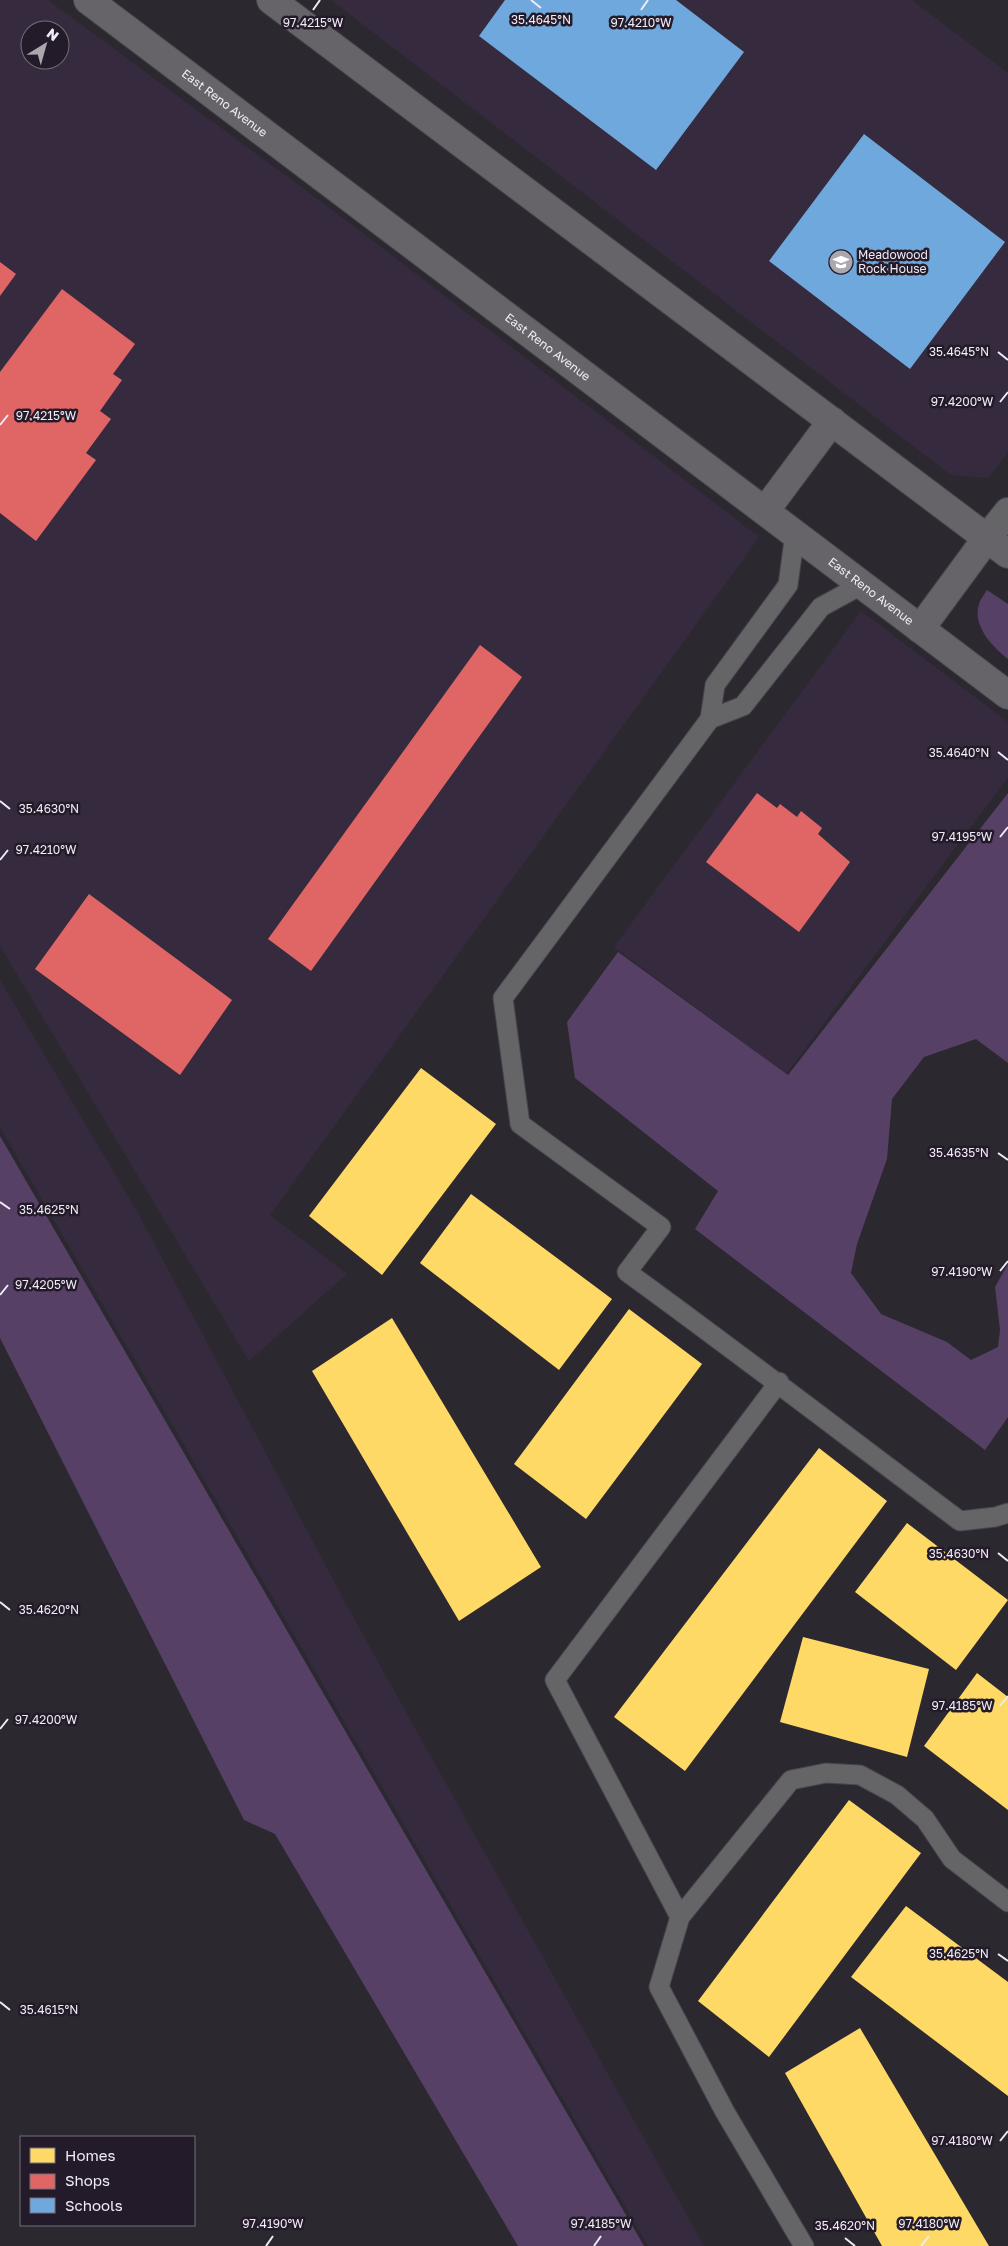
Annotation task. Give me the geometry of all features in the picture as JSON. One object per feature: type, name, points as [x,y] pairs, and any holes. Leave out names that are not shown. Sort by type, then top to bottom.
[{"type":"main road","name":"East Reno Avenue","points":[[88,0],[1008,695]]},
{"type":"main road","points":[[275,1],[998,546],[920,629]]},
{"type":"main road","points":[[765,511],[832,421]]},
{"type":"street","points":[[998,546],[1008,512]]},
{"type":"lane","points":[[794,533],[788,585],[715,686],[710,719],[503,998],[520,1124],[661,1228],[628,1272],[779,1382],[817,1414],[960,1521],[995,1517],[1008,1513]]},
{"type":"lane","points":[[710,719],[743,706],[821,608],[863,584]]},
{"type":"lane","points":[[680,1917],[555,1680],[779,1382]]},
{"type":"lane","points":[[804,2246],[725,2112],[659,1987],[680,1917],[791,1780],[826,1774],[860,1775],[897,1795],[925,1819],[952,1859],[1008,1902]]},
{"type":"shaded area","points":[[0,0],[48,0],[347,221],[759,537],[270,1215],[347,1274],[249,1361],[0,946]]},
{"type":"shaded area","name":"Meadowood Rock House","points":[[331,0],[912,0],[1008,73],[1008,452],[988,478],[951,475]]},
{"type":"shaded area","points":[[987,590],[1008,604],[1008,659],[990,642],[978,620],[979,604]]},
{"type":"shaded area","points":[[861,611],[1008,722],[1008,777],[787,1073],[783,1072],[614,947]]},
{"type":"shaded area","points":[[1008,793],[1008,1063],[976,1039],[924,1057],[892,1099],[887,1159],[857,1244],[851,1273],[881,1314],[947,1342],[971,1360],[998,1347],[1000,1330],[995,1287],[1008,1264],[1008,1417],[985,1450],[695,1229],[718,1191],[575,1078],[567,1022],[618,952],[788,1075]]},
{"type":"shaded area","points":[[0,980],[138,1213],[353,1617],[704,2246],[648,2246],[0,1127]]},
{"type":"shaded area","points":[[0,1136],[644,2246],[518,2246],[275,1834],[244,1820],[0,1338]]},
{"type":"building: Homes","points":[[421,1068],[496,1124],[382,1275],[309,1216]]},
{"type":"building: Homes","points":[[471,1194],[612,1299],[559,1370],[420,1263]]},
{"type":"building: Homes","points":[[629,1309],[702,1364],[586,1519],[514,1464]]},
{"type":"building: Homes","points":[[392,1318],[541,1567],[459,1621],[312,1371]]},
{"type":"building: Homes","points":[[819,1448],[887,1501],[685,1771],[614,1717]]},
{"type":"building: Homes","points":[[907,1523],[1008,1600],[956,1670],[855,1592]]},
{"type":"building: Homes","points":[[803,1637],[929,1669],[907,1757],[780,1722]]},
{"type":"building: Homes","points":[[977,1673],[1008,1697],[1008,1810],[924,1746]]},
{"type":"building: Homes","points":[[849,1800],[921,1853],[769,2057],[698,2001]]},
{"type":"building: Homes","points":[[906,1906],[1008,1982],[1008,2096],[851,1977]]},
{"type":"building: Homes","points":[[860,2028],[989,2246],[882,2246],[785,2073]]},
{"type":"building: Shops","points":[[0,262],[16,274],[0,296]]},
{"type":"building: Shops","points":[[62,289],[135,344],[113,374],[122,380],[100,411],[111,419],[86,453],[96,460],[36,541],[0,513],[0,372]]},
{"type":"building: Shops","points":[[480,645],[522,677],[311,971],[268,939]]},
{"type":"building: Shops","points":[[757,793],[777,808],[780,804],[797,817],[801,811],[822,828],[818,834],[850,862],[799,932],[706,862]]},
{"type":"building: Shops","points":[[89,894],[232,1000],[180,1075],[35,969]]},
{"type":"building: Schools","points":[[505,0],[676,0],[744,52],[656,170],[479,36]]},
{"type":"building: Schools","points":[[864,134],[1005,242],[910,369],[769,261]]},
{"type":"place","name":"Meadowood Rock House","points":[[841,262]]}]
